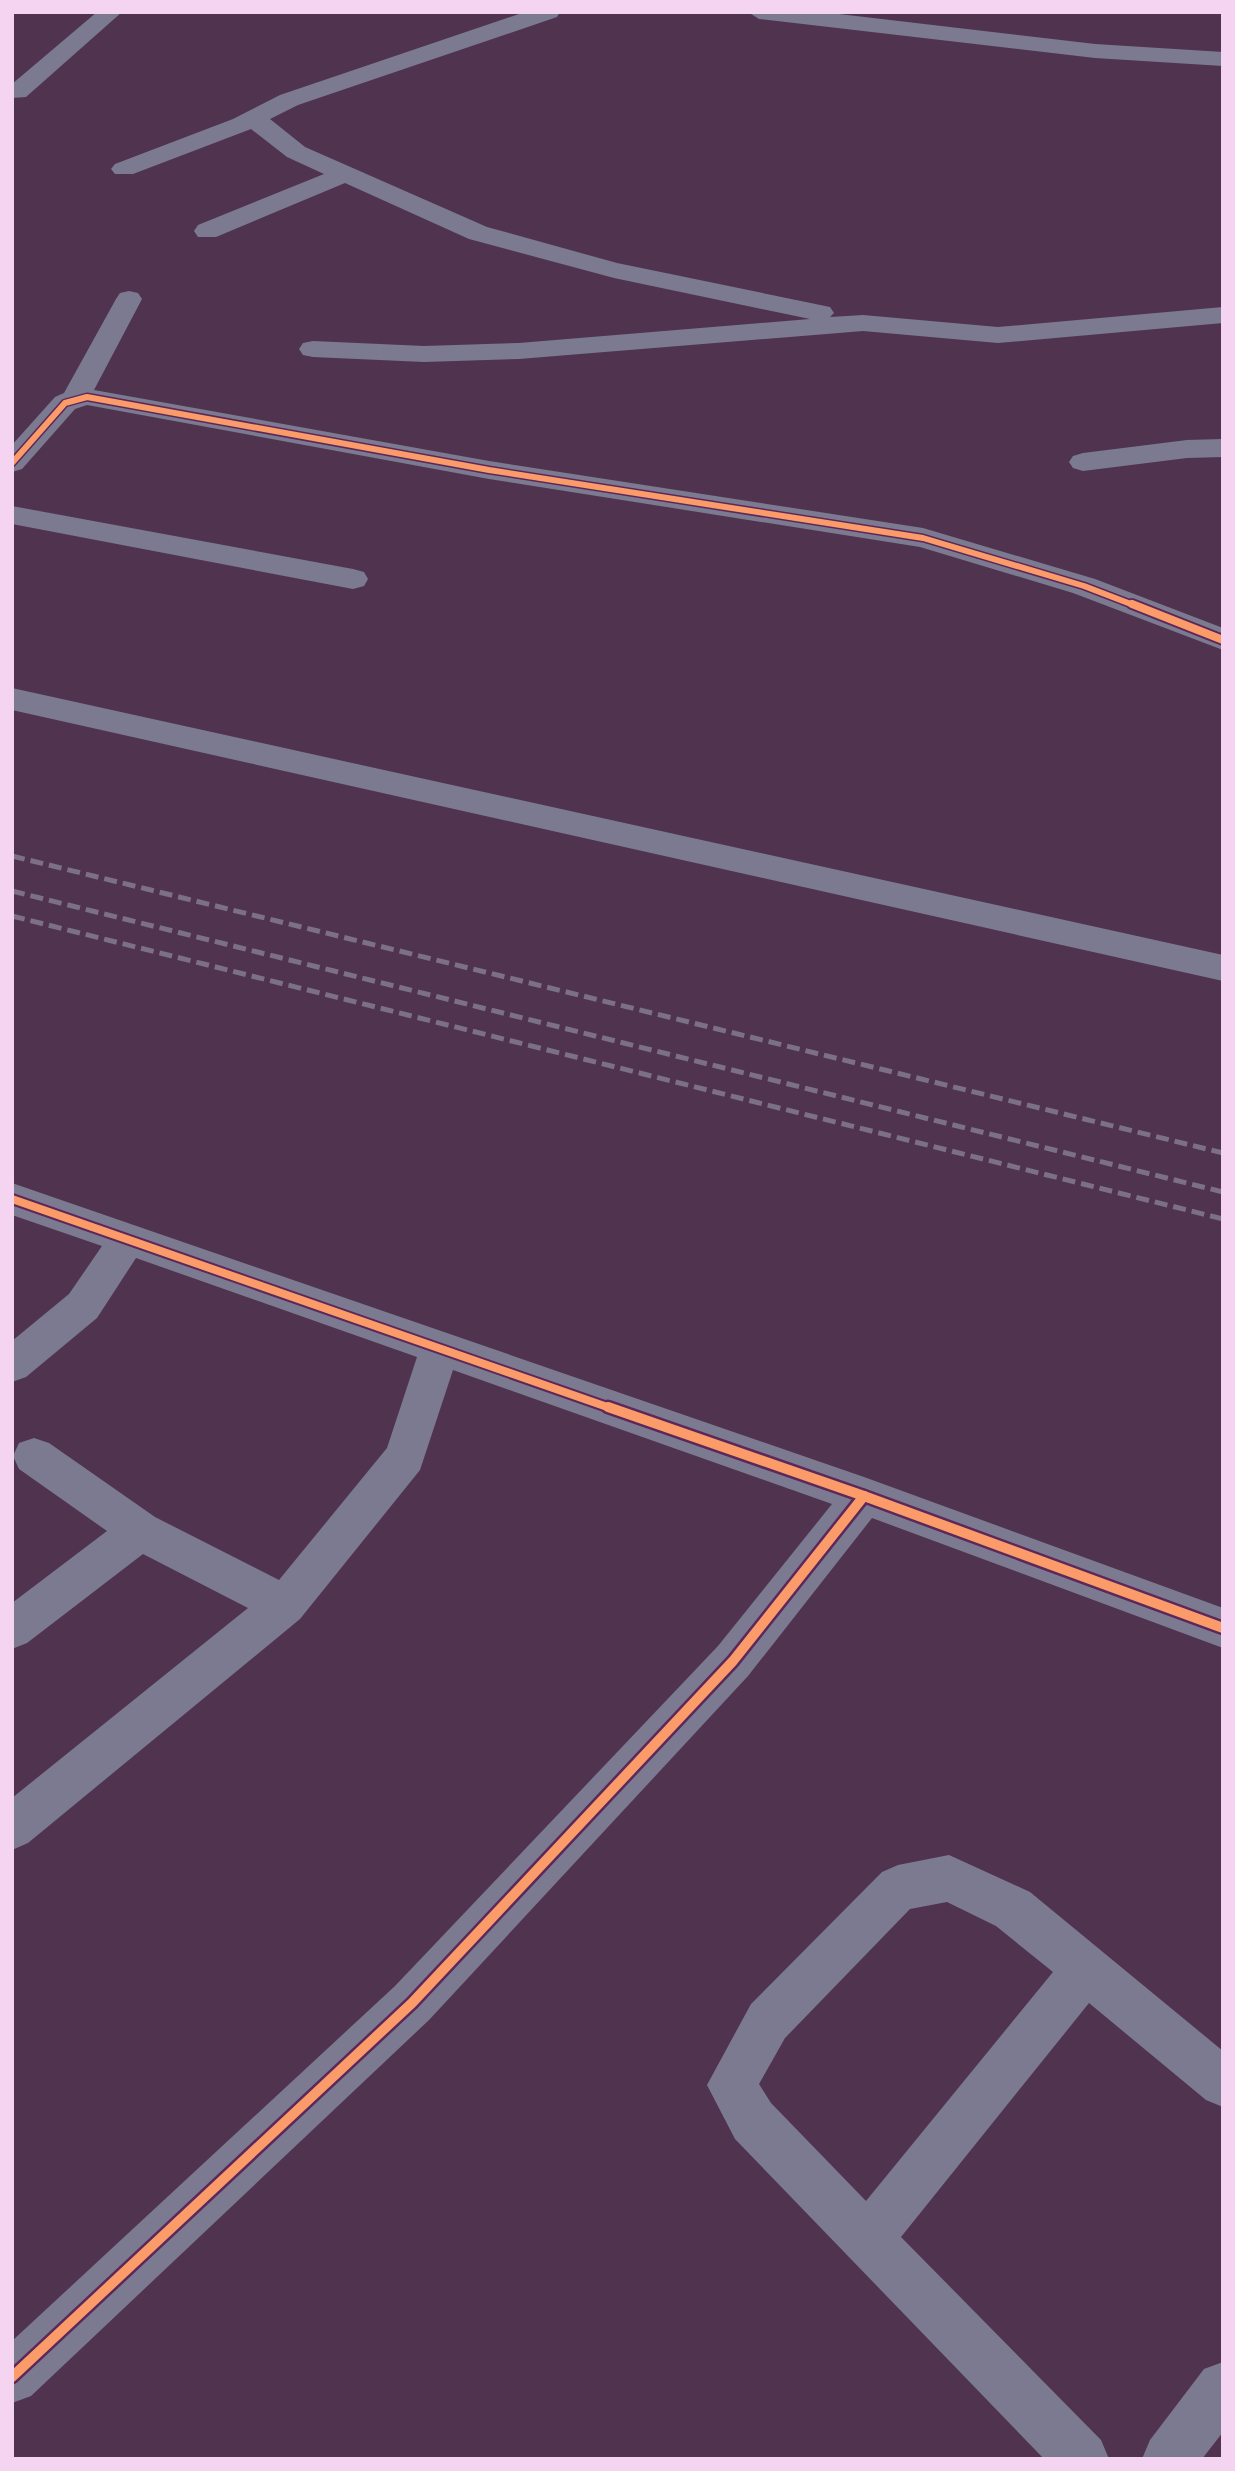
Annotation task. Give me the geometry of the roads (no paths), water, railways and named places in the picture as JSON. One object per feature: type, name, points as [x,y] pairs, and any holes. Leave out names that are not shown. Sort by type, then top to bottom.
[{"type":"street","points":[[17,92],[111,12]]},
{"type":"street","points":[[124,169],[253,118],[289,100],[549,12]]},
{"type":"street","points":[[759,12],[1095,51],[1223,59]]},
{"type":"street","points":[[253,118],[296,152],[478,233],[614,270],[877,324],[998,335],[1223,315]]},
{"type":"street","points":[[207,231],[346,174]]},
{"type":"street","points":[[75,398],[129,299]]},
{"type":"street","points":[[313,349],[424,354],[519,351],[877,324]]},
{"type":"street","points":[[12,463],[26,430],[65,403],[75,398],[87,397],[489,470],[923,538],[1084,586],[1223,640]]},
{"type":"street","points":[[1083,462],[1187,449],[1223,448]]},
{"type":"street","points":[[12,515],[353,579]]},
{"type":"street","points":[[12,699],[1223,968]]},
{"type":"street","points":[[12,1199],[864,1496],[1223,1628]]},
{"type":"street","points":[[12,1365],[83,1306],[128,1239]]},
{"type":"street","points":[[12,1827],[285,1605],[405,1457],[440,1348]]},
{"type":"street","points":[[34,1456],[140,1531],[285,1605]]},
{"type":"street","points":[[12,2377],[412,2003],[733,1661],[864,1496]]},
{"type":"street","points":[[12,1629],[140,1531]]},
{"type":"street","points":[[1082,2459],[753,2121],[732,2085],[768,2021],[898,1888],[949,1878],[1013,1909],[1223,2083]]},
{"type":"street","points":[[867,2238],[1086,1969]]},
{"type":"street","points":[[1169,2459],[1223,2388]]},
{"type":"railway","points":[[12,856],[1223,1153]]},
{"type":"railway","points":[[12,891],[1223,1192]]},
{"type":"railway","points":[[12,916],[1223,1219]]}]
